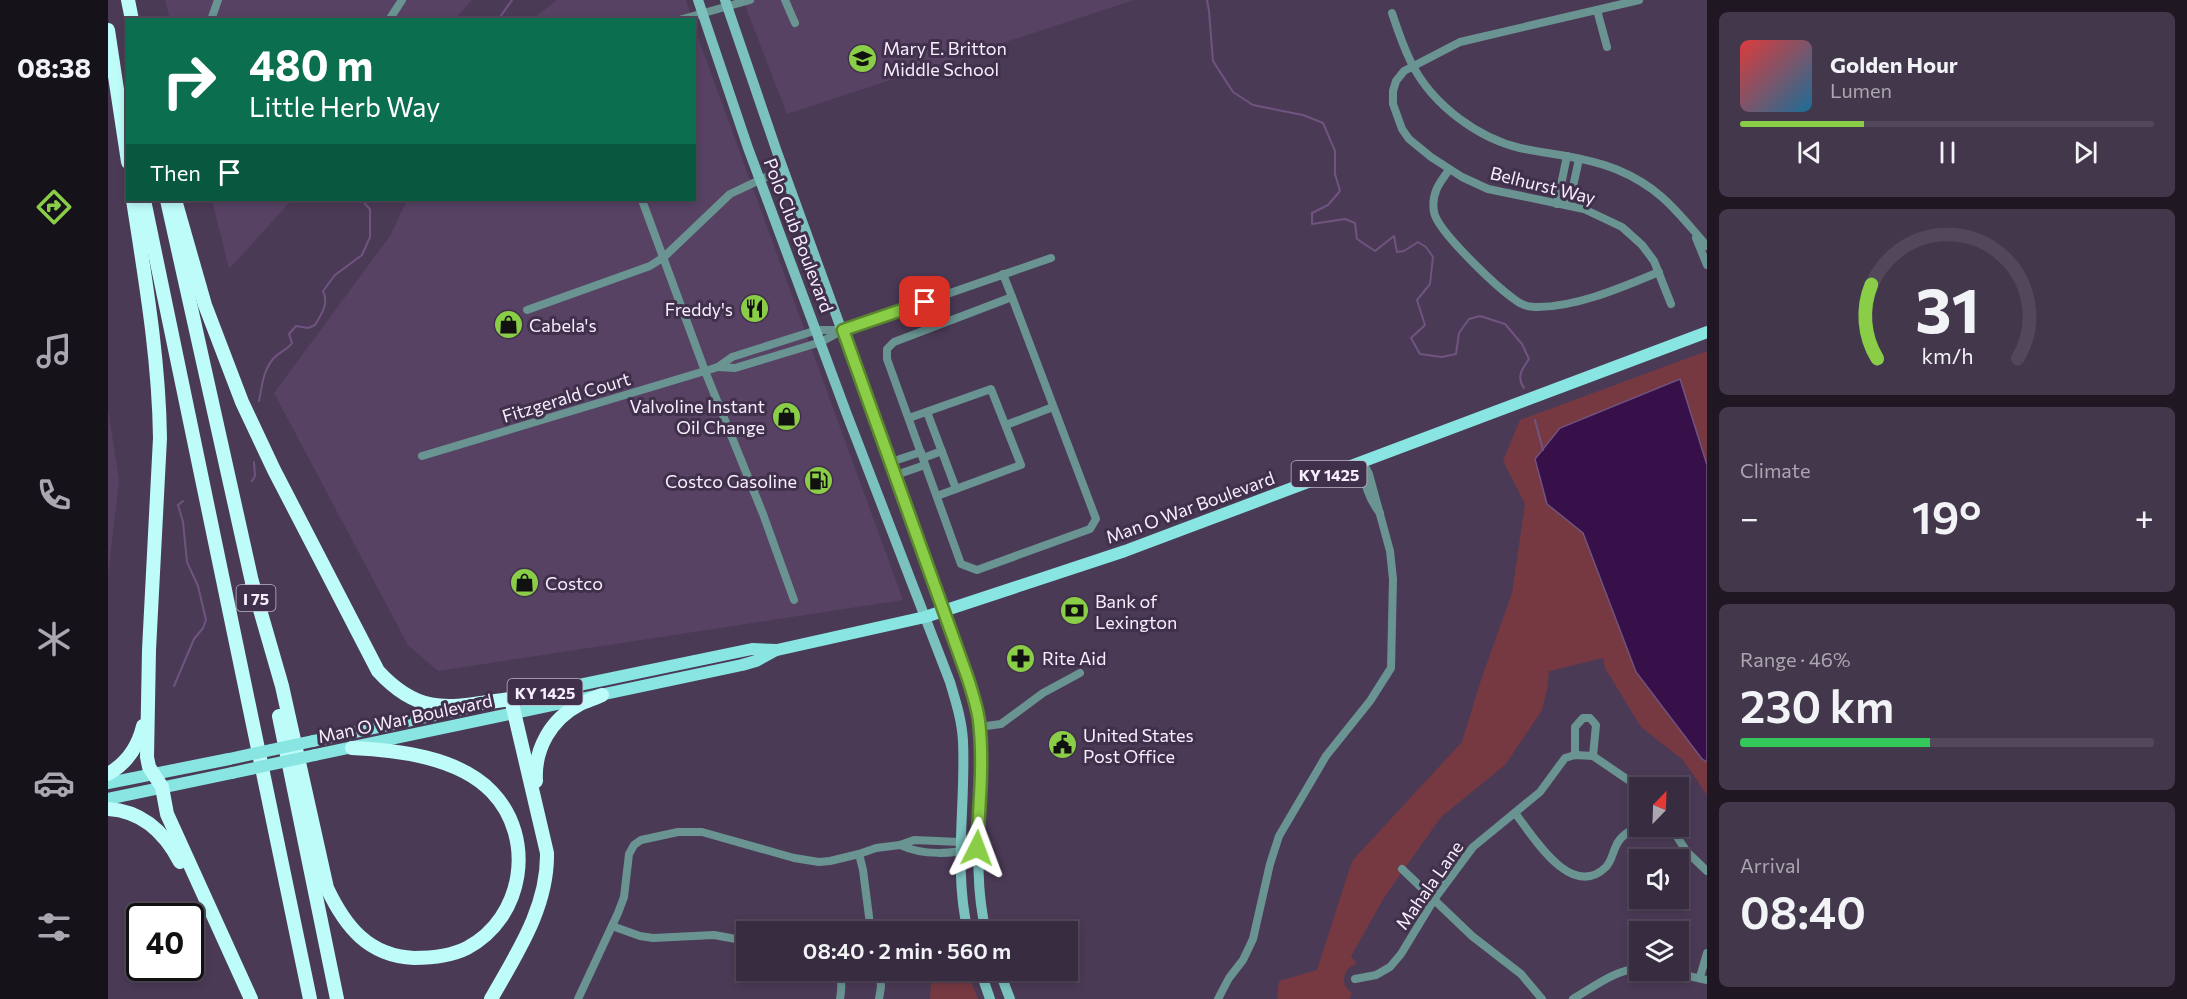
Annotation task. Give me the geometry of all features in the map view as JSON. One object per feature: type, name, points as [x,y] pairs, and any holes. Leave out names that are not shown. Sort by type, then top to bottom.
[{"type":"highway","points":[[128,0],[132,18]]},
{"type":"highway","points":[[108,24],[126,110]]},
{"type":"highway","points":[[108,30],[126,149]]},
{"type":"highway","points":[[133,201],[151,321],[160,405],[147,757],[149,767],[162,787],[167,814],[251,999]]},
{"type":"highway","name":"I 75","points":[[144,201],[310,999]]},
{"type":"highway","name":"I 75","points":[[167,201],[252,582],[337,999]]},
{"type":"highway","points":[[175,201],[205,305],[242,402],[274,470],[378,671],[399,692],[425,704],[513,706],[547,853],[545,886],[537,912],[523,942],[491,999]]},
{"type":"highway","points":[[252,582],[282,687],[327,888],[335,904],[346,922],[360,937],[377,949],[401,957],[429,958],[467,948],[492,928],[510,901],[516,886],[518,844],[504,808],[491,791],[451,766],[419,755],[394,750],[352,747]]},
{"type":"highway","points":[[108,774],[122,765],[136,744],[142,730],[148,694]]},
{"type":"highway","points":[[540,819],[536,765],[539,751],[556,722],[567,713],[602,695]]},
{"type":"highway","points":[[108,809],[138,817],[157,829],[166,838],[233,961]]},
{"type":"main road","name":"Man O War Boulevard","points":[[108,799],[352,747],[752,649],[777,650],[944,612],[1136,547],[1707,332]]},
{"type":"main road","name":"Man O War Boulevard","points":[[108,783],[313,741],[513,706],[602,695],[742,665],[756,661],[777,650]]},
{"type":"street","points":[[212,18],[219,0]]},
{"type":"street","points":[[390,18],[402,0]]},
{"type":"street","name":"Polo Club Boulevard","points":[[698,0],[760,178],[926,617],[959,712],[963,738],[960,887],[966,921]]},
{"type":"street","points":[[686,18],[726,3],[750,0]]},
{"type":"street","points":[[785,0],[795,23]]},
{"type":"street","name":"Belhurst Way","points":[[1639,0],[1461,42],[1404,71],[1396,81],[1393,104],[1397,118],[1409,139],[1449,170],[1488,189],[1569,205],[1598,214],[1622,226],[1642,245],[1659,272],[1671,304]]},
{"type":"street","name":"Polo Club Boulevard","points":[[726,3],[783,169],[896,475],[967,676],[978,715],[981,756],[977,848],[978,886],[984,921]]},
{"type":"street","points":[[1597,10],[1607,47]]},
{"type":"street","points":[[1392,13],[1412,66],[1420,79],[1452,112],[1479,131],[1519,148],[1567,156],[1619,170],[1648,186],[1673,206],[1707,246]]},
{"type":"street","points":[[1557,204],[1567,156]]},
{"type":"street","points":[[1569,205],[1579,159]]},
{"type":"street","points":[[527,310],[650,266],[664,257],[730,194],[783,169]]},
{"type":"street","points":[[1449,170],[1438,186],[1433,199],[1434,214],[1440,226],[1451,240],[1506,292],[1526,306],[1535,308],[1571,303],[1621,288],[1659,272]]},
{"type":"street","points":[[642,201],[705,371],[763,514],[794,600]]},
{"type":"street","points":[[1694,231],[1707,265]]},
{"type":"street","points":[[843,330],[1052,258]]},
{"type":"street","points":[[1003,274],[1012,297],[1053,407],[1096,519],[1090,529],[977,570],[961,564],[887,359],[887,349],[894,342],[1012,297]]},
{"type":"street","name":"Fitzgerald Court","points":[[422,456],[718,367],[732,357],[817,330],[843,330]]},
{"type":"street","name":"Fitzgerald Court","points":[[718,367],[735,368],[821,342],[843,330]]},
{"type":"street","points":[[909,418],[991,389],[1021,465],[937,496]]},
{"type":"street","points":[[1006,425],[1053,407]]},
{"type":"street","points":[[927,412],[956,489]]},
{"type":"street","points":[[896,475],[923,458],[942,451]]},
{"type":"street","points":[[891,462],[923,458]]},
{"type":"street","points":[[1218,999],[1229,978],[1244,960],[1253,939],[1270,864],[1279,836],[1326,756],[1370,701],[1391,668],[1393,579],[1390,550],[1370,474],[1362,461]]},
{"type":"street","points":[[979,727],[1001,724],[1038,697],[1080,673]]},
{"type":"street","points":[[978,715],[972,730],[963,738],[971,743],[981,756]]},
{"type":"street","points":[[1593,756],[1596,725],[1590,718],[1583,718],[1575,728],[1575,755],[1593,756],[1629,781]]},
{"type":"street","name":"Mahala Lane","points":[[1355,979],[1376,975],[1390,967],[1401,954],[1435,898],[1473,847],[1540,792],[1565,758],[1575,755]]},
{"type":"street","points":[[1515,813],[1553,861],[1566,873],[1584,876],[1598,872],[1612,858],[1616,844],[1629,832]]},
{"type":"street","points":[[578,999],[624,897],[629,854],[634,845],[645,839],[678,832],[697,831],[809,862],[830,861],[876,848],[900,845],[913,851],[977,848]]},
{"type":"street","points":[[1677,837],[1687,852],[1707,871]]},
{"type":"street","points":[[859,854],[870,921]]},
{"type":"street","points":[[1402,869],[1435,898],[1472,936],[1521,974],[1542,999]]},
{"type":"street","points":[[612,926],[653,938],[714,935],[736,939]]},
{"type":"street","points":[[1689,976],[1704,979],[1707,953]]},
{"type":"street","points":[[1573,999],[1612,976],[1629,972]]},
{"type":"street","points":[[840,999],[841,981]]},
{"type":"street","points":[[879,999],[881,981]]},
{"type":"street","points":[[984,981],[990,999]]},
{"type":"street","points":[[1003,981],[1010,999]]},
{"type":"shaded area","points":[[165,0],[472,0],[456,18],[170,18]]},
{"type":"shaded area","points":[[557,0],[686,0],[692,18],[534,18]]},
{"type":"shaded area","name":"Mary E. Britton Middle School","points":[[743,0],[1134,0],[787,114]]},
{"type":"shaded area","points":[[696,32],[903,600],[438,671],[408,645],[274,393],[390,236],[407,201],[696,201]]},
{"type":"shaded area","points":[[212,201],[291,201],[229,269]]},
{"type":"shaded area","points":[[1707,351],[1707,795],[1683,760],[1641,727],[1605,668],[1603,658],[1549,671],[1542,710],[1505,765],[1441,817],[1385,896],[1351,956],[1357,964],[1350,967],[1345,975],[1345,986],[1352,994],[1349,999],[1277,999],[1279,981],[1317,970],[1352,861],[1462,742],[1512,593],[1525,504],[1503,461],[1520,420]]},
{"type":"shaded area","points":[[1680,379],[1707,465],[1707,762],[1702,759],[1636,672],[1583,533],[1547,504],[1535,459],[1560,428]]},
{"type":"shaded area","points":[[108,408],[119,481],[108,576]]},
{"type":"shaded area","points":[[971,981],[978,999],[930,999],[931,982]]},
{"type":"waterway","points":[[499,18],[512,0]]},
{"type":"waterway","points":[[1207,0],[1213,61],[1233,92],[1253,105],[1303,115],[1323,123],[1335,151],[1335,174],[1340,191],[1328,205],[1312,213],[1312,224],[1345,219],[1355,223],[1357,239],[1375,251],[1394,236],[1397,252],[1404,251],[1418,242],[1426,247],[1433,257],[1430,284],[1417,300],[1425,325],[1411,338],[1420,354],[1442,357],[1456,354],[1459,333],[1469,319],[1480,316],[1505,324],[1522,344],[1529,359],[1520,377],[1524,388]]},
{"type":"waterway","points":[[259,401],[267,369],[275,357],[292,343],[289,334],[296,326],[308,328],[315,325],[325,304],[323,291],[335,275],[362,255],[370,237],[370,209],[365,201]]},
{"type":"waterway","points":[[1535,420],[1543,450]]},
{"type":"waterway","points":[[252,481],[255,476],[254,462]]},
{"type":"waterway","points":[[174,686],[194,639],[206,620],[198,586],[187,562],[183,522],[178,505],[183,501]]},
{"type":"place","name":"Mary E. Britton Middle School","points":[[862,58]]},
{"type":"place","name":"Freddy's","points":[[754,309]]},
{"type":"place","name":"Cabela's","points":[[508,325]]},
{"type":"place","name":"Valvoline Instant Oil Change","points":[[786,416]]},
{"type":"place","name":"Costco Gasoline","points":[[818,481]]},
{"type":"place","name":"Costco","points":[[524,583]]},
{"type":"place","name":"Bank of Lexington","points":[[1074,611]]},
{"type":"place","name":"Rite Aid","points":[[1021,658]]},
{"type":"place","name":"United States Post Office","points":[[1062,745]]},
{"type":"route","points":[[925,302],[843,330],[967,676],[976,708],[981,738],[977,848]]}]
